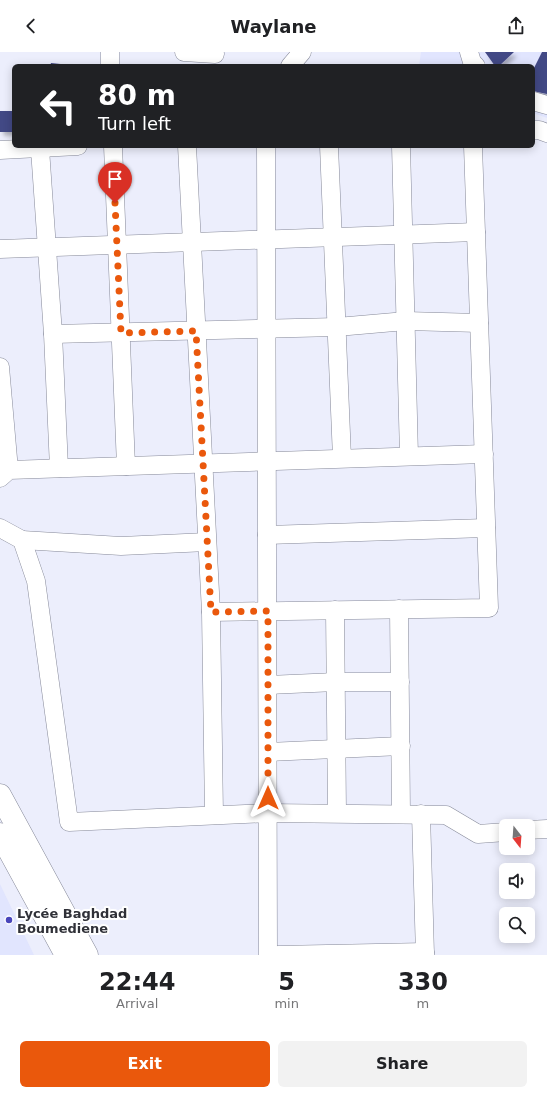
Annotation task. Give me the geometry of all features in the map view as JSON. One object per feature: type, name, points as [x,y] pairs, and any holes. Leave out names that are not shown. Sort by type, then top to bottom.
[{"type":"main road","points":[[0,795],[87,955]]},
{"type":"main road","points":[[0,834],[66,955]]},
{"type":"street","points":[[110,52],[110,64]]},
{"type":"street","points":[[184,52],[215,54]]},
{"type":"street","points":[[292,64],[302,52]]},
{"type":"street","points":[[469,52],[474,64]]},
{"type":"street","points":[[535,102],[547,105]]},
{"type":"street","points":[[535,130],[547,133]]},
{"type":"street","points":[[0,150],[53,148]]},
{"type":"street","points":[[113,148],[126,466]]},
{"type":"street","points":[[187,148],[211,612],[214,816]]},
{"type":"street","points":[[266,148],[268,955]]},
{"type":"street","points":[[329,148],[342,458]]},
{"type":"street","points":[[401,148],[409,456]]},
{"type":"street","points":[[211,612],[489,608],[473,148]]},
{"type":"street","points":[[40,149],[53,334],[59,468]]},
{"type":"street","points":[[0,249],[476,232]]},
{"type":"street","points":[[53,334],[337,326],[406,321],[479,322]]},
{"type":"street","points":[[0,367],[5,474],[59,468],[484,454]]},
{"type":"street","points":[[0,528],[22,540],[121,546],[207,542]]},
{"type":"street","points":[[267,536],[486,528]]},
{"type":"street","points":[[22,540],[36,581],[69,822],[268,813],[421,814],[446,815],[478,834],[499,832]]},
{"type":"street","points":[[399,609],[402,814]]},
{"type":"street","points":[[335,610],[337,813]]},
{"type":"street","points":[[268,685],[336,682],[400,682]]},
{"type":"street","points":[[268,752],[401,746]]},
{"type":"street","points":[[278,955],[425,954],[421,814]]},
{"type":"street","points":[[535,830],[547,829]]},
{"type":"shaded area","points":[[421,52],[547,52],[547,118],[535,114],[535,64],[419,64]]},
{"type":"shaded area","name":"Lycée Baghdad Boumediene","points":[[0,884],[34,955],[0,955]]},
{"type":"building","points":[[485,52],[514,52],[501,64],[494,64]]},
{"type":"building","points":[[542,52],[547,52],[547,94],[535,91],[535,66]]},
{"type":"building","points":[[0,111],[12,111],[12,132],[0,132]]},
{"type":"place","name":"Lycée Baghdad Boumediene","points":[[9,920]]},
{"type":"route","points":[[115,203],[121,333],[196,331],[211,612],[268,611],[268,798]]}]
